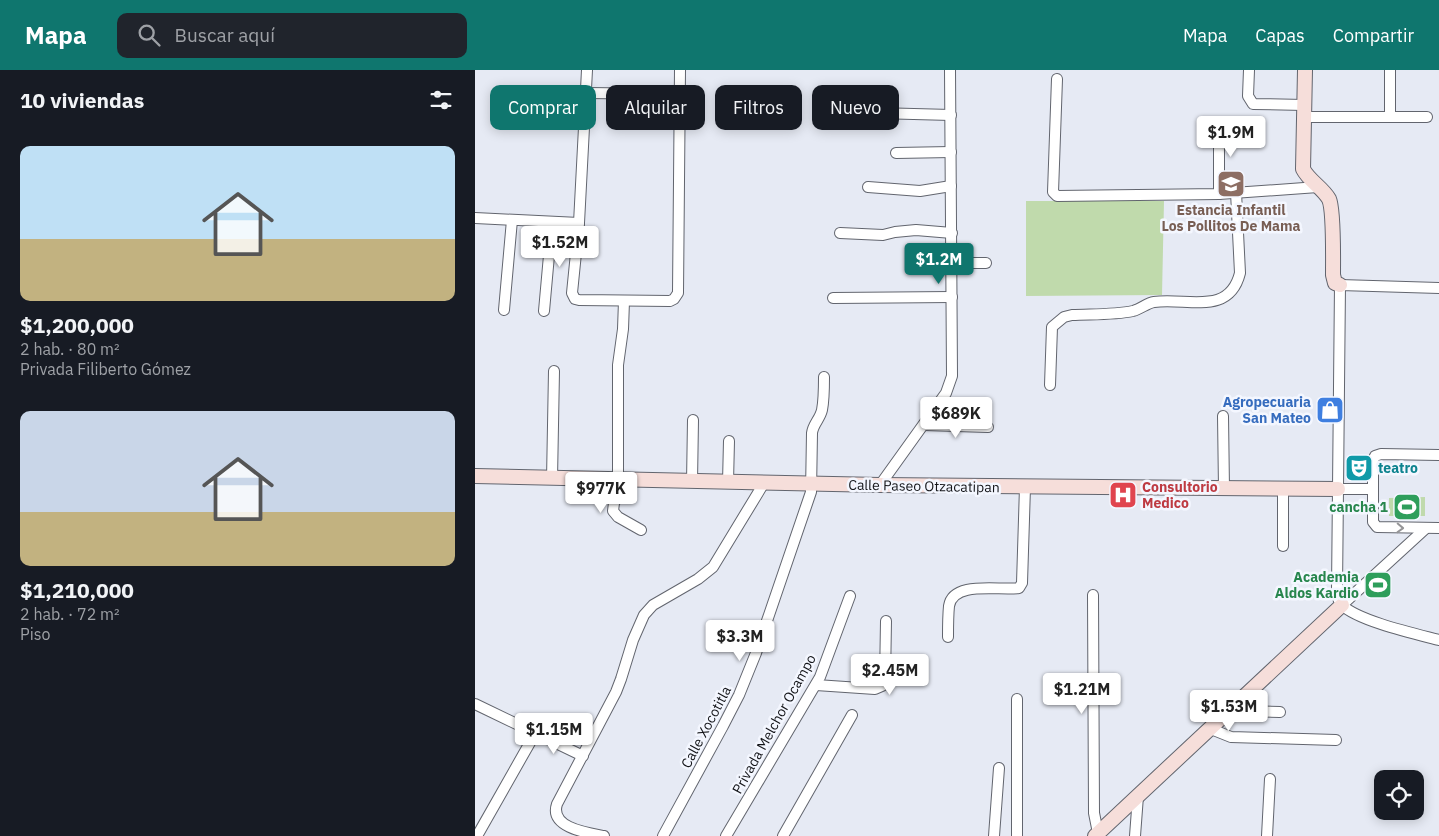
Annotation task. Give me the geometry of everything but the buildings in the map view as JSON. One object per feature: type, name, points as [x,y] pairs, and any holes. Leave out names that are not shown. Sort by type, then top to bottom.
[{"type":"main road","points":[[1305,70],[1303,169],[1305,174],[1328,199],[1331,206],[1333,275],[1335,283],[1340,285]]},
{"type":"main road","name":"Calle Paseo Otzacatipan","points":[[475,476],[811,484],[1338,489]]},
{"type":"main road","points":[[1096,834],[1211,729],[1342,605]]},
{"type":"street","points":[[586,85],[587,70]]},
{"type":"street","points":[[680,70],[680,85]]},
{"type":"street","points":[[880,485],[925,425],[946,393],[952,376],[950,70]]},
{"type":"street","points":[[1249,70],[1247,96],[1253,104],[1304,111],[1390,116],[1427,116]]},
{"type":"street","points":[[1390,70],[1390,116]]},
{"type":"street","points":[[1057,79],[1053,192],[1055,195],[1219,194],[1318,186]]},
{"type":"street","points":[[899,114],[951,115]]},
{"type":"street","points":[[1215,128],[1219,139],[1219,194]]},
{"type":"street","points":[[583,130],[573,296],[583,300],[624,301],[670,301],[678,293],[680,130]]},
{"type":"street","points":[[896,153],[951,152]]},
{"type":"street","points":[[868,187],[920,191],[951,186]]},
{"type":"street","points":[[1050,385],[1052,327],[1064,317],[1134,311],[1152,302],[1205,303],[1221,299],[1228,294],[1238,280],[1240,273],[1236,192]]},
{"type":"street","points":[[475,218],[579,223]]},
{"type":"street","points":[[504,310],[512,220]]},
{"type":"street","points":[[544,312],[552,222]]},
{"type":"street","points":[[839,233],[883,236],[895,232],[916,230],[952,233]]},
{"type":"street","points":[[951,263],[986,263]]},
{"type":"street","points":[[1439,288],[1340,285],[1337,596],[1342,605],[1367,618],[1439,640]]},
{"type":"street","points":[[833,298],[951,297]]},
{"type":"street","points":[[624,301],[623,329],[618,365],[623,480],[614,503],[613,511],[618,517],[641,530]]},
{"type":"street","points":[[551,479],[554,371]]},
{"type":"street","name":"Calle Xocotitla","points":[[663,836],[723,726],[747,677],[789,560],[811,492],[812,433],[822,409],[824,377]]},
{"type":"street","points":[[1223,416],[1224,489]]},
{"type":"street","points":[[692,482],[693,420]]},
{"type":"street","points":[[925,425],[988,427]]},
{"type":"street","points":[[728,482],[729,441]]},
{"type":"street","points":[[1439,455],[1377,455],[1373,461],[1373,522],[1375,526],[1439,528]]},
{"type":"street","points":[[604,836],[573,833],[557,817],[555,809],[621,678],[633,640],[644,615],[653,604],[698,579],[713,567],[764,483]]},
{"type":"street","points":[[948,637],[949,604],[958,592],[970,589],[1019,588],[1022,583],[1025,487]]},
{"type":"street","name":"Calle Paseo Otzacatipan","points":[[1338,489],[1373,488]]},
{"type":"street","points":[[1283,489],[1283,546]]},
{"type":"street","points":[[1342,605],[1425,528]]},
{"type":"street","points":[[1093,595],[1093,813],[1096,834]]},
{"type":"street","name":"Privada Melchor Ocampo","points":[[726,836],[816,685],[851,596]]},
{"type":"street","points":[[816,685],[875,689],[882,686],[885,680],[886,622]]},
{"type":"street","points":[[1017,699],[1017,836]]},
{"type":"street","points":[[475,704],[583,756]]},
{"type":"street","points":[[1234,707],[1245,711],[1280,712]]},
{"type":"street","points":[[783,836],[852,715]]},
{"type":"street","points":[[1211,729],[1231,737],[1336,740]]},
{"type":"street","points":[[477,836],[536,732]]},
{"type":"street","points":[[994,836],[999,768]]},
{"type":"street","points":[[1267,836],[1270,779]]},
{"type":"street","points":[[1135,836],[1138,796]]},
{"type":"green space","points":[[1026,201],[1164,201],[1162,295],[1026,296]]},
{"type":"green space","name":"cancha 1","points":[[1425,497],[1425,516],[1389,516],[1389,498]]},
{"type":"place","name":"Estancia Infantil Los Pollitos De Mama","points":[[1231,184]]},
{"type":"place","name":"Agropecuaria San Mateo","points":[[1330,410]]},
{"type":"place","name":"teatro","points":[[1359,468]]},
{"type":"place","name":"Consultorio Medico","points":[[1123,495]]},
{"type":"place","name":"cancha 1","points":[[1407,507]]},
{"type":"place","name":"Academia Aldos Kardio","points":[[1378,585]]}]
